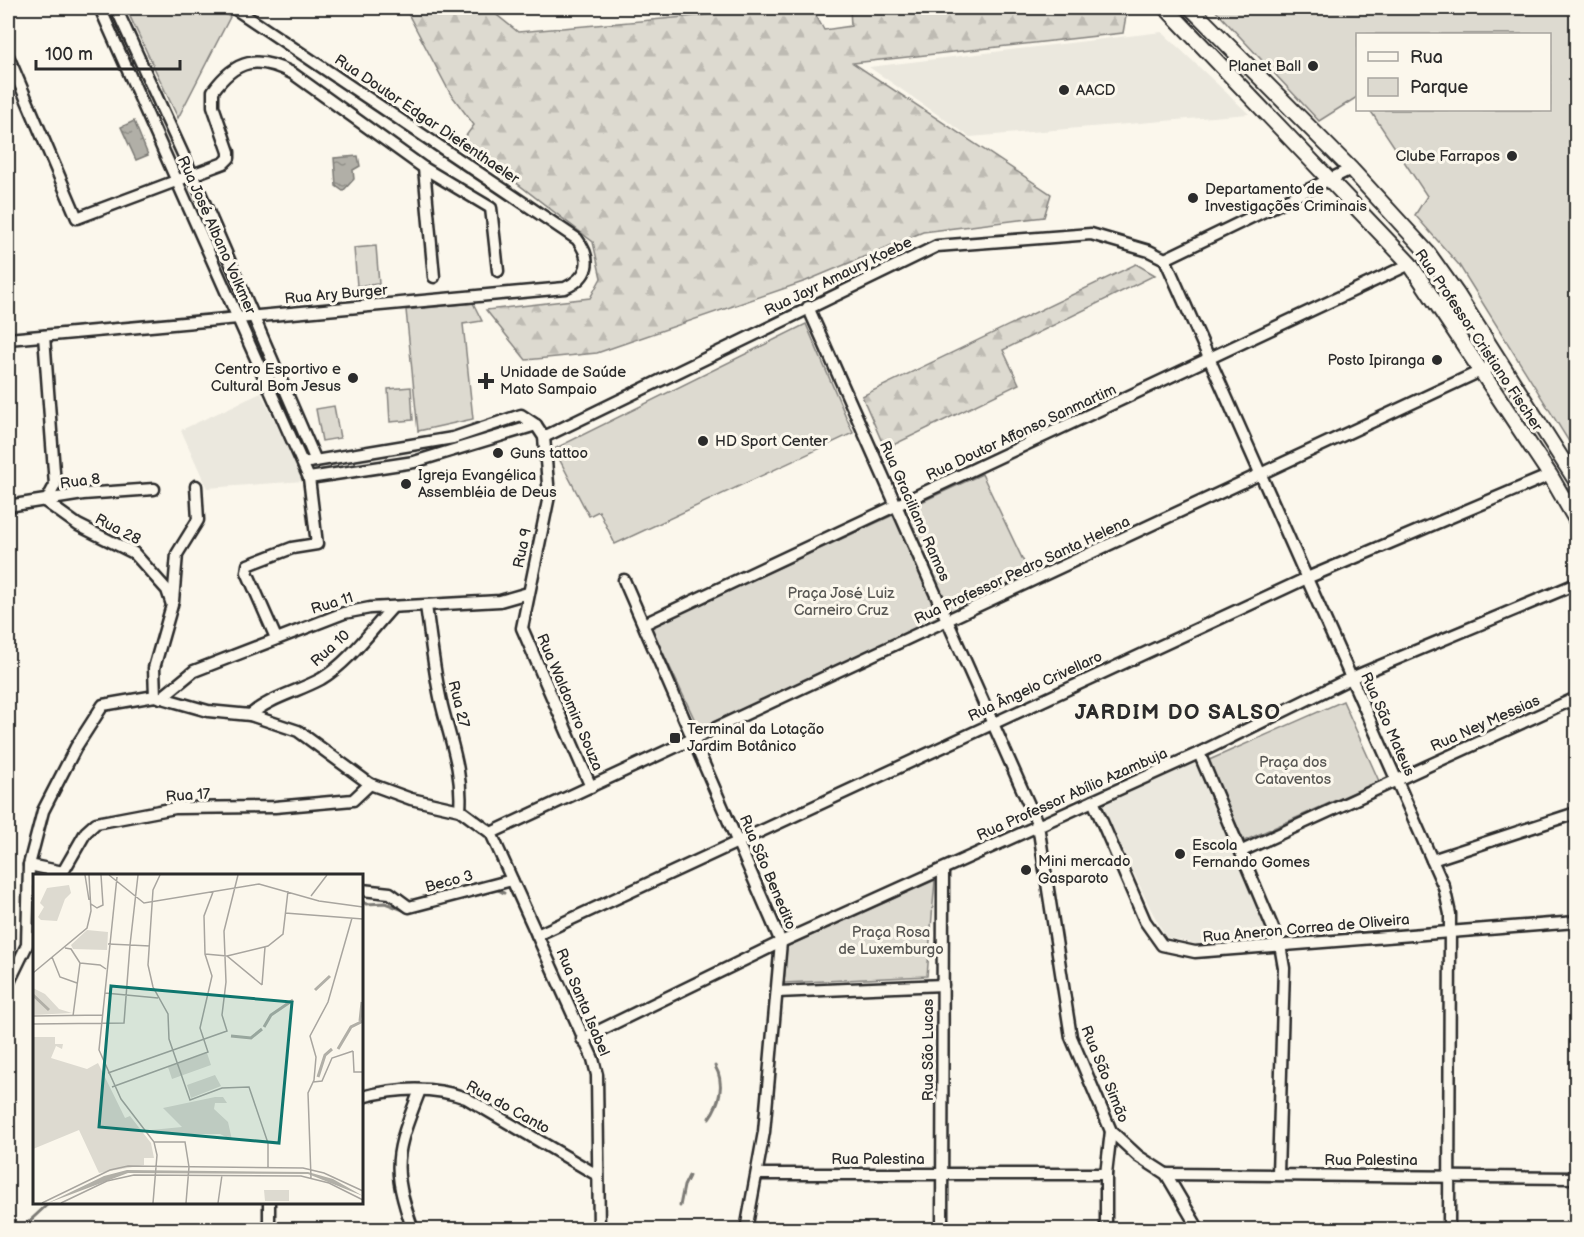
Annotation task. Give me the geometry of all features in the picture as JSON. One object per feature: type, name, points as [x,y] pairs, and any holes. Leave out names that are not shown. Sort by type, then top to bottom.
[{"type":"main road","name":"Rua Professor Cristiano Fischer","points":[[1166,8],[1410,264],[1550,475],[1576,520]]},
{"type":"main road","name":"Rua Professor Cristiano Fischer","points":[[1191,8],[1351,169],[1428,253],[1457,294],[1576,481]]},
{"type":"main road","points":[[1277,124],[1292,111]]},
{"type":"street","name":"Rua José Albano Volkmer","points":[[100,8],[309,478],[317,544],[294,547],[248,565],[247,572],[276,638]]},
{"type":"street","name":"Rua José Albano Volkmer","points":[[116,8],[192,174],[316,461]]},
{"type":"street","name":"Rua Doutor Edgar Diefenthaeler","points":[[234,8],[570,234],[586,252],[586,267]]},
{"type":"street","points":[[8,56],[77,218],[224,163],[229,158],[213,106],[213,91],[237,66],[253,62],[274,64],[292,73],[424,168],[491,208],[498,272]]},
{"type":"street","points":[[143,105],[157,98]]},
{"type":"street","points":[[424,168],[434,277]]},
{"type":"street","points":[[1165,259],[1331,181],[1351,169]]},
{"type":"street","name":"Rua Jayr Amaury Koebe","points":[[544,437],[937,246],[1091,234],[1149,251],[1165,259]]},
{"type":"street","name":"Rua São Mateus","points":[[1165,259],[1444,886],[1450,914],[1449,1230]]},
{"type":"street","name":"Rua Doutor Affonso Sanmartim","points":[[644,624],[1210,360],[1410,264]]},
{"type":"street","name":"Rua Ary Burger","points":[[8,339],[565,288],[578,282],[586,267]]},
{"type":"street","name":"Rua Graciliano Ramos","points":[[808,307],[1038,825]]},
{"type":"street","points":[[44,336],[55,485],[46,502]]},
{"type":"street","name":"Rua Professor Pedro Santa Helena","points":[[491,833],[695,740],[1500,362]]},
{"type":"street","points":[[303,463],[453,438],[521,415],[536,424],[544,437]]},
{"type":"street","points":[[309,478],[414,462],[536,424]]},
{"type":"street","name":"Rua 9","points":[[522,628],[549,496],[544,437]]},
{"type":"street","name":"Rua Ângelo Crivellaro","points":[[537,935],[992,722],[1307,578],[1550,475]]},
{"type":"street","points":[[158,697],[154,668],[172,605],[177,554],[198,520],[196,486]]},
{"type":"street","name":"Rua 8","points":[[9,507],[83,494],[154,489]]},
{"type":"street","name":"Rua 28","points":[[46,502],[78,525],[134,553],[167,590],[172,605]]},
{"type":"street","name":"Rua São Benedito","points":[[624,580],[739,840],[781,942],[764,1132],[746,1230]]},
{"type":"street","name":"Rua Professor Abílio Azambuja","points":[[582,1039],[781,942],[1199,753],[1351,678],[1576,584]]},
{"type":"street","name":"Rua 11","points":[[158,697],[194,671],[344,613],[370,608],[391,609],[500,601],[528,593]]},
{"type":"street","name":"Rua 27","points":[[426,606],[442,705],[457,758],[462,790],[460,810]]},
{"type":"street","name":"Rua 10","points":[[250,715],[263,704],[322,678],[350,653],[391,609]]},
{"type":"street","name":"Rua Waldomiro Souza","points":[[522,628],[591,787]]},
{"type":"street","points":[[8,984],[27,945],[31,905],[29,865],[43,811],[76,747],[103,705],[158,697],[208,711],[250,715],[298,731],[370,784],[411,800],[460,810],[491,833]]},
{"type":"street","name":"Rua Ney Messias","points":[[1242,851],[1576,698]]},
{"type":"street","points":[[1199,753],[1280,945],[1284,968],[1278,1174]]},
{"type":"street","name":"Rua 17","points":[[29,865],[63,872],[86,832],[96,823],[175,808],[275,807],[353,800],[370,784]]},
{"type":"street","name":"Rua Aneron Correa de Oliveira","points":[[1093,801],[1145,921],[1162,945],[1195,952],[1576,922]]},
{"type":"street","points":[[1432,860],[1576,813]]},
{"type":"street","name":"Rua São Simão","points":[[1038,825],[1071,1037],[1111,1131],[1138,1156],[1166,1174],[1198,1230]]},
{"type":"street","name":"Rua Santa Isabel","points":[[491,833],[597,1075],[599,1230]]},
{"type":"street","name":"Rua São Lucas","points":[[942,1230],[943,870]]},
{"type":"street","name":"Beco 3","points":[[363,890],[390,893],[410,907],[512,880]]},
{"type":"street","points":[[777,992],[943,985]]},
{"type":"street","name":"Rua do Canto","points":[[363,1097],[396,1090],[445,1090],[466,1098],[597,1175]]},
{"type":"street","points":[[413,1230],[401,1197],[396,1159],[420,1090]]},
{"type":"street","points":[[1106,1230],[1106,1174],[1111,1131]]},
{"type":"street","name":"Rua Palestina","points":[[757,1174],[1106,1174]]},
{"type":"street","name":"Rua Palestina","points":[[1166,1174],[1576,1178]]},
{"type":"street","points":[[269,1204],[269,1230]]},
{"type":"shaded area","name":"AACD","points":[[1162,32],[1249,114],[970,137],[869,67]]},
{"type":"shaded area","points":[[261,393],[304,481],[207,488],[181,430]]},
{"type":"shaded area","name":"Escola Fernando Gomes","points":[[1196,758],[1268,938],[1196,944],[1166,937],[1149,906],[1101,802]]},
{"type":"green space","points":[[126,8],[216,8],[230,17],[178,118]]},
{"type":"green space","points":[[405,8],[488,8],[518,32],[786,8],[812,8],[824,30],[851,26],[850,8],[1112,8],[1126,16],[1123,33],[853,63],[1051,194],[1044,217],[923,232],[806,281],[597,353],[526,360],[486,310],[590,298],[601,278],[593,242],[462,141],[474,125],[450,93]]},
{"type":"green space","points":[[1213,8],[1576,8],[1576,453],[1459,265],[1415,215],[1427,196],[1371,111],[1551,111],[1551,33],[1356,33],[1356,98],[1319,121]]},
{"type":"green space","points":[[376,246],[379,284],[357,286],[354,248]]},
{"type":"green space","points":[[1136,264],[1155,275],[1003,350],[1019,384],[885,449],[862,396]]},
{"type":"green space","points":[[473,303],[482,321],[463,324],[473,419],[418,431],[406,310]]},
{"type":"green space","name":"HD Sport Center","points":[[806,324],[853,433],[615,544],[599,511],[589,516],[554,449]]},
{"type":"green space","points":[[411,387],[413,420],[390,422],[388,389]]},
{"type":"green space","points":[[334,406],[340,438],[322,441],[316,409]]},
{"type":"green space","name":"Praça José Luiz Carneiro Cruz","points":[[982,474],[1030,575],[699,729],[651,627]]},
{"type":"green space","name":"Praça dos Cataventos","points":[[1343,701],[1379,781],[1244,841],[1207,761]]},
{"type":"green space","name":"Praça Rosa de Luxemburgo","points":[[935,880],[927,976],[784,983],[786,947]]},
{"type":"water","points":[[134,121],[148,155],[136,160],[121,127]]},
{"type":"water","points":[[358,156],[360,166],[353,170],[354,179],[343,191],[336,186],[334,158]]},
{"type":"waterway","points":[[496,889],[504,893]]},
{"type":"waterway","points":[[363,902],[366,904],[385,903],[406,911]]},
{"type":"waterway","points":[[709,1118],[720,1093],[720,1079],[715,1066]]},
{"type":"waterway","points":[[680,1206],[684,1186],[689,1176]]},
{"type":"waterway","points":[[20,1230],[48,1204]]},
{"type":"place","name":"Planet Ball","points":[[1313,66]]},
{"type":"place","name":"AACD","points":[[1064,90]]},
{"type":"place","name":"Clube Farrapos","points":[[1512,156]]},
{"type":"place","name":"Departamento de Investigações Criminais","points":[[1193,198]]},
{"type":"place","name":"Posto Ipiranga","points":[[1437,360]]},
{"type":"place","name":"Centro Esportivo e Cultural Bom Jesus","points":[[353,378]]},
{"type":"place","name":"Unidade de Saúde Mato Sampaio","points":[[486,381]]},
{"type":"place","name":"HD Sport Center","points":[[703,441]]},
{"type":"place","name":"Guns tattoo","points":[[498,453]]},
{"type":"place","name":"Igreja Evangélica Assembléia de Deus","points":[[406,484]]},
{"type":"place","name":"Terminal da Lotação Jardim Botânico","points":[[675,738]]},
{"type":"place","name":"Escola Fernando Gomes","points":[[1180,854]]},
{"type":"place","name":"Mini mercado Gasparoto","points":[[1026,870]]},
{"type":"district","name":"JARDIM DO SALSO","points":[[1178,712]]}]
